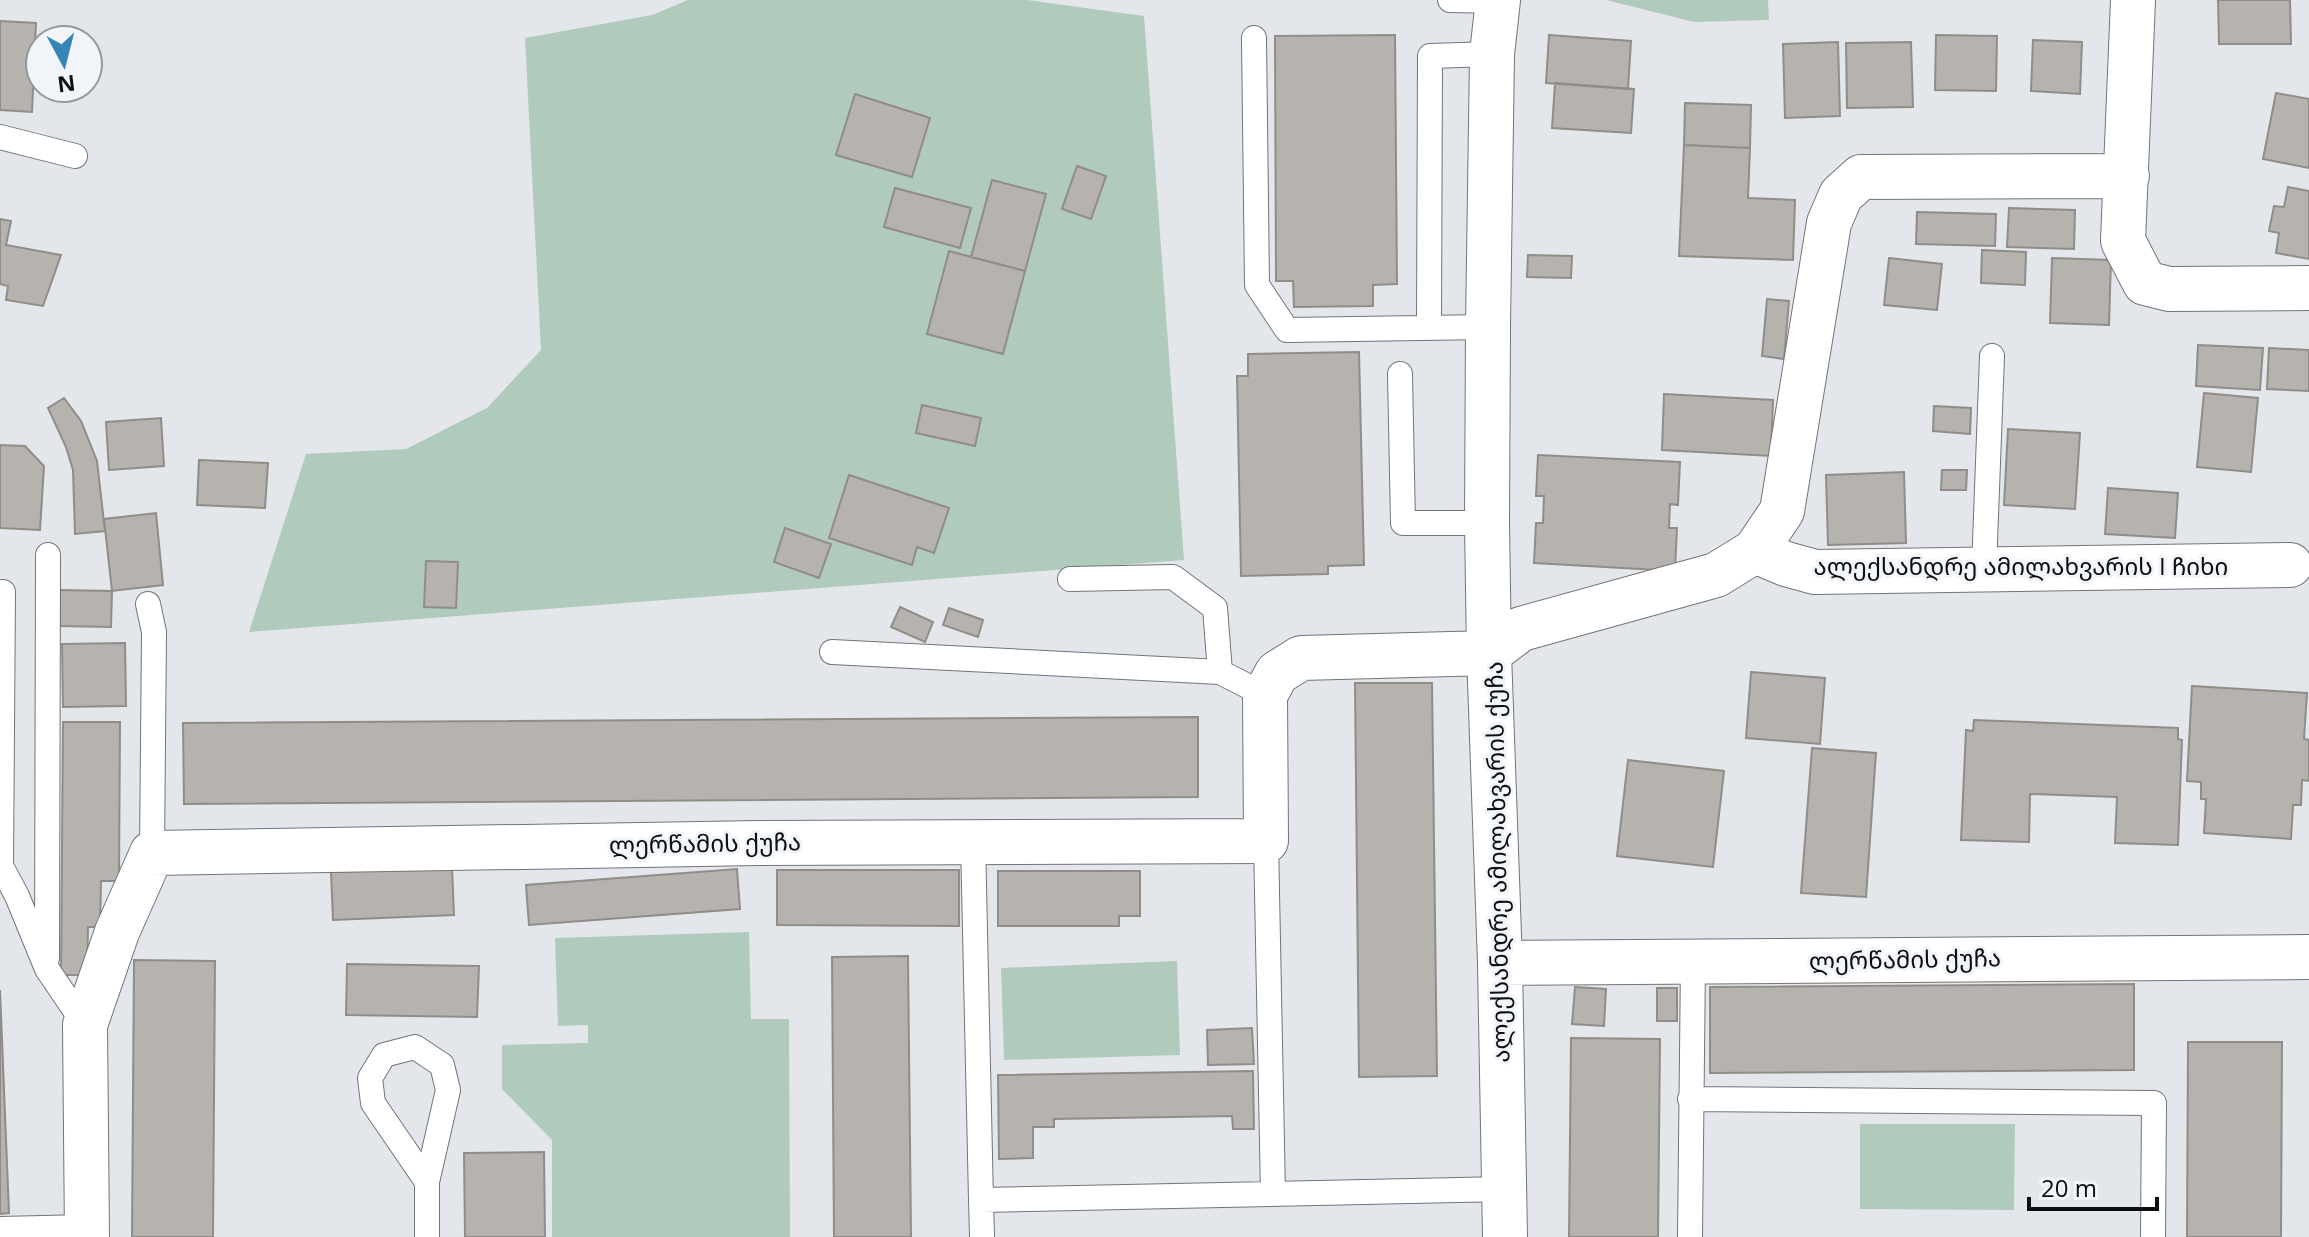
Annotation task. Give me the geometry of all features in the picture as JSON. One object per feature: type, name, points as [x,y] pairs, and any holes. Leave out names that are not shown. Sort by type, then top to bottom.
[{"type":"street","points":[[1266,841],[1265,695],[1277,673],[1301,658],[1489,653],[1488,327],[1492,54],[1498,0]]},
{"type":"street","points":[[2133,0],[2123,241],[2145,283],[2169,289],[2309,288]]},
{"type":"street","name":"ალექსანდრე ამილახვარის ქუჩა","points":[[1505,1237],[1500,963],[1489,653],[1521,629],[1716,575],[1755,551],[1782,511],[1829,223],[1841,195],[1861,177],[2127,176]]},
{"type":"street","name":"ალექსანდრე ამილახვარის I ჩიხი","points":[[1755,551],[1815,572],[2290,565]]},
{"type":"street","name":"ლერწამის ქუჩა","points":[[152,853],[744,843],[1266,841]]},
{"type":"street","points":[[86,1232],[85,1025],[117,932],[152,853]]},
{"type":"street","name":"ლერწამის ქუჩა","points":[[1500,963],[2309,957]]},
{"type":"lane","points":[[1450,0],[1498,0]]},
{"type":"lane","points":[[1254,38],[1257,285],[1287,330],[1488,327]]},
{"type":"lane","points":[[1429,328],[1430,56],[1492,54]]},
{"type":"lane","points":[[0,137],[75,156]]},
{"type":"lane","points":[[1984,569],[1992,356]]},
{"type":"lane","points":[[1400,374],[1403,523],[1487,523]]},
{"type":"lane","points":[[47,969],[48,555]]},
{"type":"lane","points":[[1070,579],[1173,577],[1215,608],[1220,672]]},
{"type":"lane","points":[[3,592],[1,866],[8,896],[47,969],[85,1025]]},
{"type":"lane","points":[[148,604],[154,632],[152,853]]},
{"type":"lane","points":[[832,652],[1220,672],[1265,695]]},
{"type":"lane","points":[[1266,841],[1273,1194]]},
{"type":"lane","points":[[973,842],[982,1237]]},
{"type":"lane","points":[[1690,1237],[1693,962]]},
{"type":"lane","points":[[427,1182],[373,1103],[370,1078],[384,1055],[415,1047],[442,1065],[448,1090],[427,1182],[427,1237]]},
{"type":"lane","points":[[1690,1099],[2154,1103],[2153,1237]]},
{"type":"lane","points":[[981,1200],[1505,1189]]},
{"type":"lane","points":[[0,1229],[86,1232]]},
{"type":"green space","points":[[688,0],[1027,0],[1144,16],[1184,560],[249,632],[306,454],[406,449],[487,408],[541,350],[525,38],[652,15]]},
{"type":"green space","points":[[1606,0],[1768,0],[1769,20],[1694,22]]},
{"type":"green space","points":[[749,932],[751,1019],[789,1019],[790,1237],[552,1237],[552,1140],[502,1089],[502,1045],[588,1043],[588,1025],[558,1026],[555,938]]},
{"type":"green space","points":[[1177,961],[1180,1055],[1004,1060],[1001,968]]},
{"type":"green space","points":[[1860,1124],[2015,1124],[2014,1210],[1860,1209]]},
{"type":"building","points":[[2218,0],[2290,0],[2291,44],[2219,44]]},
{"type":"building","points":[[0,21],[36,23],[24,24],[24,104],[32,104],[32,112],[0,110]]},
{"type":"building","points":[[1395,35],[1397,284],[1373,285],[1373,306],[1294,307],[1293,281],[1276,281],[1275,36]]},
{"type":"building","points":[[1549,35],[1631,41],[1628,89],[1546,83]]},
{"type":"building","points":[[1936,35],[1997,36],[1996,91],[1935,90]]},
{"type":"building","points":[[2033,40],[2082,42],[2080,94],[2031,91]]},
{"type":"building","points":[[1838,42],[1840,116],[1785,118],[1783,44]]},
{"type":"building","points":[[1911,42],[1913,107],[1847,108],[1846,43]]},
{"type":"building","points":[[1555,83],[1634,89],[1631,133],[1552,128]]},
{"type":"building","points":[[2276,93],[2309,99],[2309,168],[2263,159]]},
{"type":"building","points":[[855,94],[930,118],[912,177],[836,155]]},
{"type":"building","points":[[1685,103],[1751,105],[1750,148],[1684,145]]},
{"type":"building","points":[[1684,145],[1750,148],[1748,198],[1795,200],[1793,260],[1679,256]]},
{"type":"building","points":[[1077,166],[1106,176],[1091,219],[1062,209]]},
{"type":"building","points":[[992,180],[1046,194],[1025,271],[971,257]]},
{"type":"building","points":[[2288,187],[2309,191],[2309,259],[2276,253],[2279,233],[2269,231],[2274,206],[2284,207]]},
{"type":"building","points":[[895,188],[971,208],[960,248],[884,227]]},
{"type":"building","points":[[2009,208],[2075,210],[2074,249],[2007,247]]},
{"type":"building","points":[[1917,212],[1996,214],[1995,246],[1916,244]]},
{"type":"building","points":[[0,219],[11,221],[6,245],[61,255],[43,306],[6,300],[8,286],[0,284]]},
{"type":"building","points":[[1982,250],[2026,252],[2025,285],[1981,283]]},
{"type":"building","points":[[949,251],[1025,271],[1003,354],[927,334]]},
{"type":"building","points":[[1528,255],[1572,256],[1571,278],[1527,277]]},
{"type":"building","points":[[1889,258],[1942,264],[1937,310],[1884,305]]},
{"type":"building","points":[[2052,258],[2111,260],[2109,325],[2050,323]]},
{"type":"building","points":[[1767,299],[1789,301],[1784,359],[1762,356]]},
{"type":"building","points":[[2198,345],[2263,348],[2260,390],[2196,386]]},
{"type":"building","points":[[2269,348],[2309,350],[2309,391],[2267,389]]},
{"type":"building","points":[[1359,352],[1364,565],[1328,566],[1328,574],[1241,576],[1237,376],[1248,376],[1248,354]]},
{"type":"building","points":[[2204,393],[2258,398],[2251,472],[2197,467]]},
{"type":"building","points":[[1664,394],[1773,400],[1771,456],[1662,450]]},
{"type":"building","points":[[64,398],[81,421],[97,461],[105,531],[75,534],[73,470],[48,408]]},
{"type":"building","points":[[922,405],[981,418],[975,446],[916,433]]},
{"type":"building","points":[[1934,406],[1971,408],[1970,434],[1933,431]]},
{"type":"building","points":[[161,418],[164,466],[109,470],[106,422]]},
{"type":"building","points":[[2008,429],[2080,433],[2075,509],[2004,505]]},
{"type":"building","points":[[0,445],[25,446],[44,466],[40,530],[0,528]]},
{"type":"building","points":[[1538,455],[1680,462],[1678,505],[1670,504],[1669,528],[1677,528],[1675,571],[1534,563],[1536,523],[1543,523],[1544,496],[1536,496]]},
{"type":"building","points":[[199,460],[268,463],[265,508],[197,505]]},
{"type":"building","points":[[1942,470],[1967,470],[1966,490],[1941,490]]},
{"type":"building","points":[[1904,472],[1906,543],[1828,545],[1826,475]]},
{"type":"building","points":[[849,475],[949,508],[934,553],[917,547],[912,565],[829,538]]},
{"type":"building","points":[[2108,488],[2178,493],[2175,538],[2105,534]]},
{"type":"building","points":[[156,513],[163,585],[112,591],[104,519]]},
{"type":"building","points":[[785,528],[831,544],[819,578],[774,562]]},
{"type":"building","points":[[426,561],[458,562],[456,608],[424,607]]},
{"type":"building","points":[[60,590],[112,591],[111,627],[60,626]]},
{"type":"building","points":[[900,607],[933,622],[925,642],[891,627]]},
{"type":"building","points":[[949,608],[983,620],[978,637],[943,625]]},
{"type":"building","points":[[125,643],[126,706],[63,707],[62,644]]},
{"type":"building","points":[[1751,672],[1825,678],[1820,744],[1746,738]]},
{"type":"building","points":[[1355,683],[1432,683],[1437,1076],[1359,1077]]},
{"type":"building","points":[[2192,686],[2307,693],[2304,739],[2309,740],[2309,781],[2302,780],[2301,805],[2293,805],[2291,839],[2204,833],[2206,799],[2201,799],[2201,782],[2187,781]]},
{"type":"building","points":[[1198,717],[1198,797],[184,804],[183,723]]},
{"type":"building","points":[[1974,720],[2178,728],[2178,739],[2182,740],[2178,845],[2115,843],[2117,797],[2030,794],[2029,842],[1961,840],[1966,730],[1973,731]]},
{"type":"building","points":[[63,722],[120,722],[119,881],[101,881],[100,927],[88,927],[87,975],[61,975]]},
{"type":"building","points":[[1812,748],[1876,753],[1866,897],[1801,893]]},
{"type":"building","points":[[1628,760],[1724,771],[1713,867],[1617,856]]},
{"type":"building","points":[[452,867],[454,915],[333,920],[331,872]]},
{"type":"building","points":[[737,869],[740,909],[529,925],[526,885]]},
{"type":"building","points":[[777,870],[959,870],[959,926],[777,925]]},
{"type":"building","points":[[998,871],[1140,871],[1140,916],[1119,916],[1119,926],[998,926]]},
{"type":"building","points":[[908,956],[911,1237],[834,1237],[832,957]]},
{"type":"building","points":[[134,960],[215,961],[213,1237],[132,1237]]},
{"type":"building","points":[[347,964],[479,966],[477,1017],[346,1015]]},
{"type":"building","points":[[2134,984],[2134,1070],[1710,1073],[1710,987]]},
{"type":"building","points":[[1575,987],[1606,989],[1604,1026],[1572,1024]]},
{"type":"building","points":[[1657,988],[1677,988],[1677,1021],[1657,1021]]},
{"type":"building","points":[[0,990],[9,1213],[0,1214]]},
{"type":"building","points":[[1252,1028],[1254,1064],[1208,1065],[1207,1030]]},
{"type":"building","points":[[1571,1038],[1660,1039],[1658,1237],[1569,1237]]},
{"type":"building","points":[[2188,1042],[2282,1042],[2281,1237],[2187,1237]]},
{"type":"building","points":[[1253,1071],[1254,1129],[1233,1129],[1232,1116],[1054,1119],[1054,1127],[1033,1127],[1033,1158],[999,1159],[998,1075]]},
{"type":"building","points":[[544,1152],[545,1237],[465,1237],[464,1153]]}]
